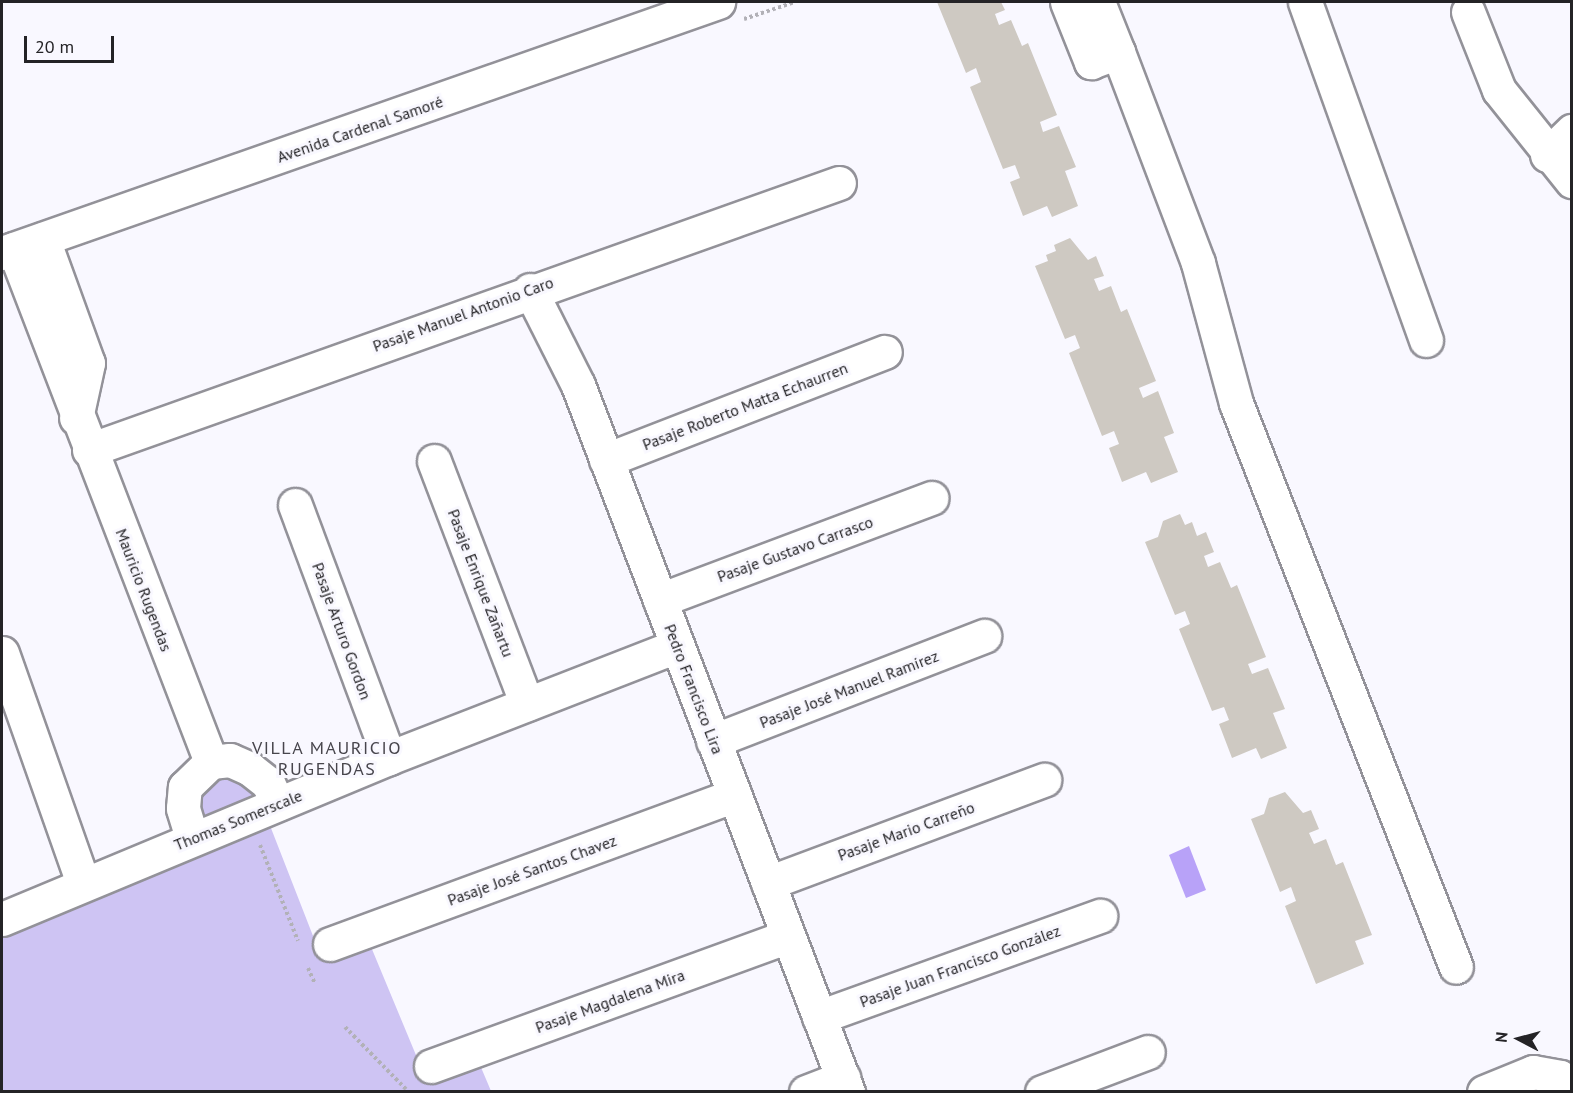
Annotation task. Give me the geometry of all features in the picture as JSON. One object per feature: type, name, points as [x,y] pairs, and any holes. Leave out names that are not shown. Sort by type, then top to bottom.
[{"type":"street","name":"Avenida Cardenal Samoré","points":[[20,247],[718,2]]},
{"type":"street","points":[[1067,2],[1091,62],[1118,52]]},
{"type":"street","points":[[1098,2],[1198,263],[1236,403],[1456,967]]},
{"type":"street","points":[[1305,2],[1426,340]]},
{"type":"street","points":[[1467,12],[1499,90],[1547,155],[1572,182]]},
{"type":"street","points":[[1547,155],[1572,131]]},
{"type":"street","name":"Pasaje Manuel Antonio Caro","points":[[89,450],[530,290],[839,183]]},
{"type":"street","name":"Mauricio Rugendas","points":[[20,247],[88,363],[76,418],[211,762]]},
{"type":"street","name":"Pedro Francisco Lira","points":[[530,290],[578,385],[845,1085]]},
{"type":"street","name":"Pasaje Roberto Matta Echaurren","points":[[606,460],[885,352]]},
{"type":"street","name":"Pasaje Enrique Zañartu","points":[[434,461],[527,704]]},
{"type":"street","name":"Pasaje Gustavo Carrasco","points":[[660,600],[931,498]]},
{"type":"street","name":"Pasaje Arturo Gordon","points":[[295,505],[389,758]]},
{"type":"street","name":"Pasaje José Manuel Ramírez","points":[[713,741],[984,636]]},
{"type":"street","name":"Thomas Somerscale","points":[[2,919],[83,883],[389,758],[677,646]]},
{"type":"street","points":[[2,653],[83,883]]},
{"type":"street","points":[[192,838],[183,808],[185,787],[211,762],[230,760],[250,769],[268,783],[264,809]]},
{"type":"street","name":"Pasaje Mario Carreño","points":[[768,883],[1044,780]]},
{"type":"street","name":"Pasaje José Santos Chavez","points":[[313,953],[734,795]]},
{"type":"street","name":"Pasaje Juan Francisco González","points":[[819,1017],[1101,916]]},
{"type":"street","name":"Pasaje Magdalena Mira","points":[[431,1066],[788,936]]},
{"type":"street","points":[[1042,1092],[1148,1052]]},
{"type":"street","points":[[1484,1092],[1533,1072],[1566,1084]]},
{"type":"street","points":[[806,1092],[845,1085]]},
{"type":"path","points":[[264,809],[313,953],[315,984]]},
{"type":"path","points":[[345,1027],[409,1092]]},
{"type":"shaded area","points":[[211,762],[278,804],[192,838],[185,787]]},
{"type":"shaded area","points":[[269,823],[322,959],[369,942],[428,1084],[480,1065],[491,1091],[2,1092],[2,936],[85,893]]},
{"type":"shaded area","points":[[1189,846],[1206,890],[1186,898],[1169,855]]},
{"type":"building","points":[[937,2],[1001,2],[1005,10],[995,14],[999,25],[1011,20],[1022,46],[1028,43],[1057,115],[1040,122],[1043,132],[1059,126],[1076,167],[1065,171],[1078,206],[1052,217],[1047,206],[1023,216],[1010,182],[1020,178],[1015,165],[1003,169],[970,87],[981,82],[976,68],[966,73]]},
{"type":"building","points":[[1070,238],[1088,260],[1096,256],[1104,276],[1094,279],[1099,291],[1111,286],[1121,312],[1127,309],[1156,381],[1139,388],[1143,398],[1158,391],[1174,433],[1164,437],[1178,472],[1151,483],[1146,472],[1122,482],[1109,448],[1119,444],[1114,431],[1102,436],[1069,353],[1080,348],[1075,335],[1065,339],[1035,266],[1048,261],[1046,255],[1056,251],[1054,245]]},
{"type":"building","points":[[1180,514],[1185,525],[1192,522],[1197,536],[1206,532],[1214,552],[1204,556],[1208,567],[1220,562],[1231,588],[1237,585],[1266,657],[1248,664],[1252,674],[1268,668],[1285,709],[1273,713],[1287,748],[1261,759],[1256,748],[1232,758],[1219,724],[1229,720],[1224,707],[1212,711],[1179,629],[1190,624],[1185,611],[1175,615],[1145,542],[1158,537],[1163,521]]},
{"type":"building","points":[[1285,792],[1303,813],[1311,810],[1319,829],[1309,833],[1314,844],[1326,839],[1336,865],[1343,862],[1372,935],[1355,941],[1364,964],[1316,984],[1285,906],[1296,901],[1291,887],[1280,892],[1251,819],[1264,814],[1269,798]]},
{"type":"district","name":"VILLA MAURICIO RUGENDAS","points":[[327,759]]}]
